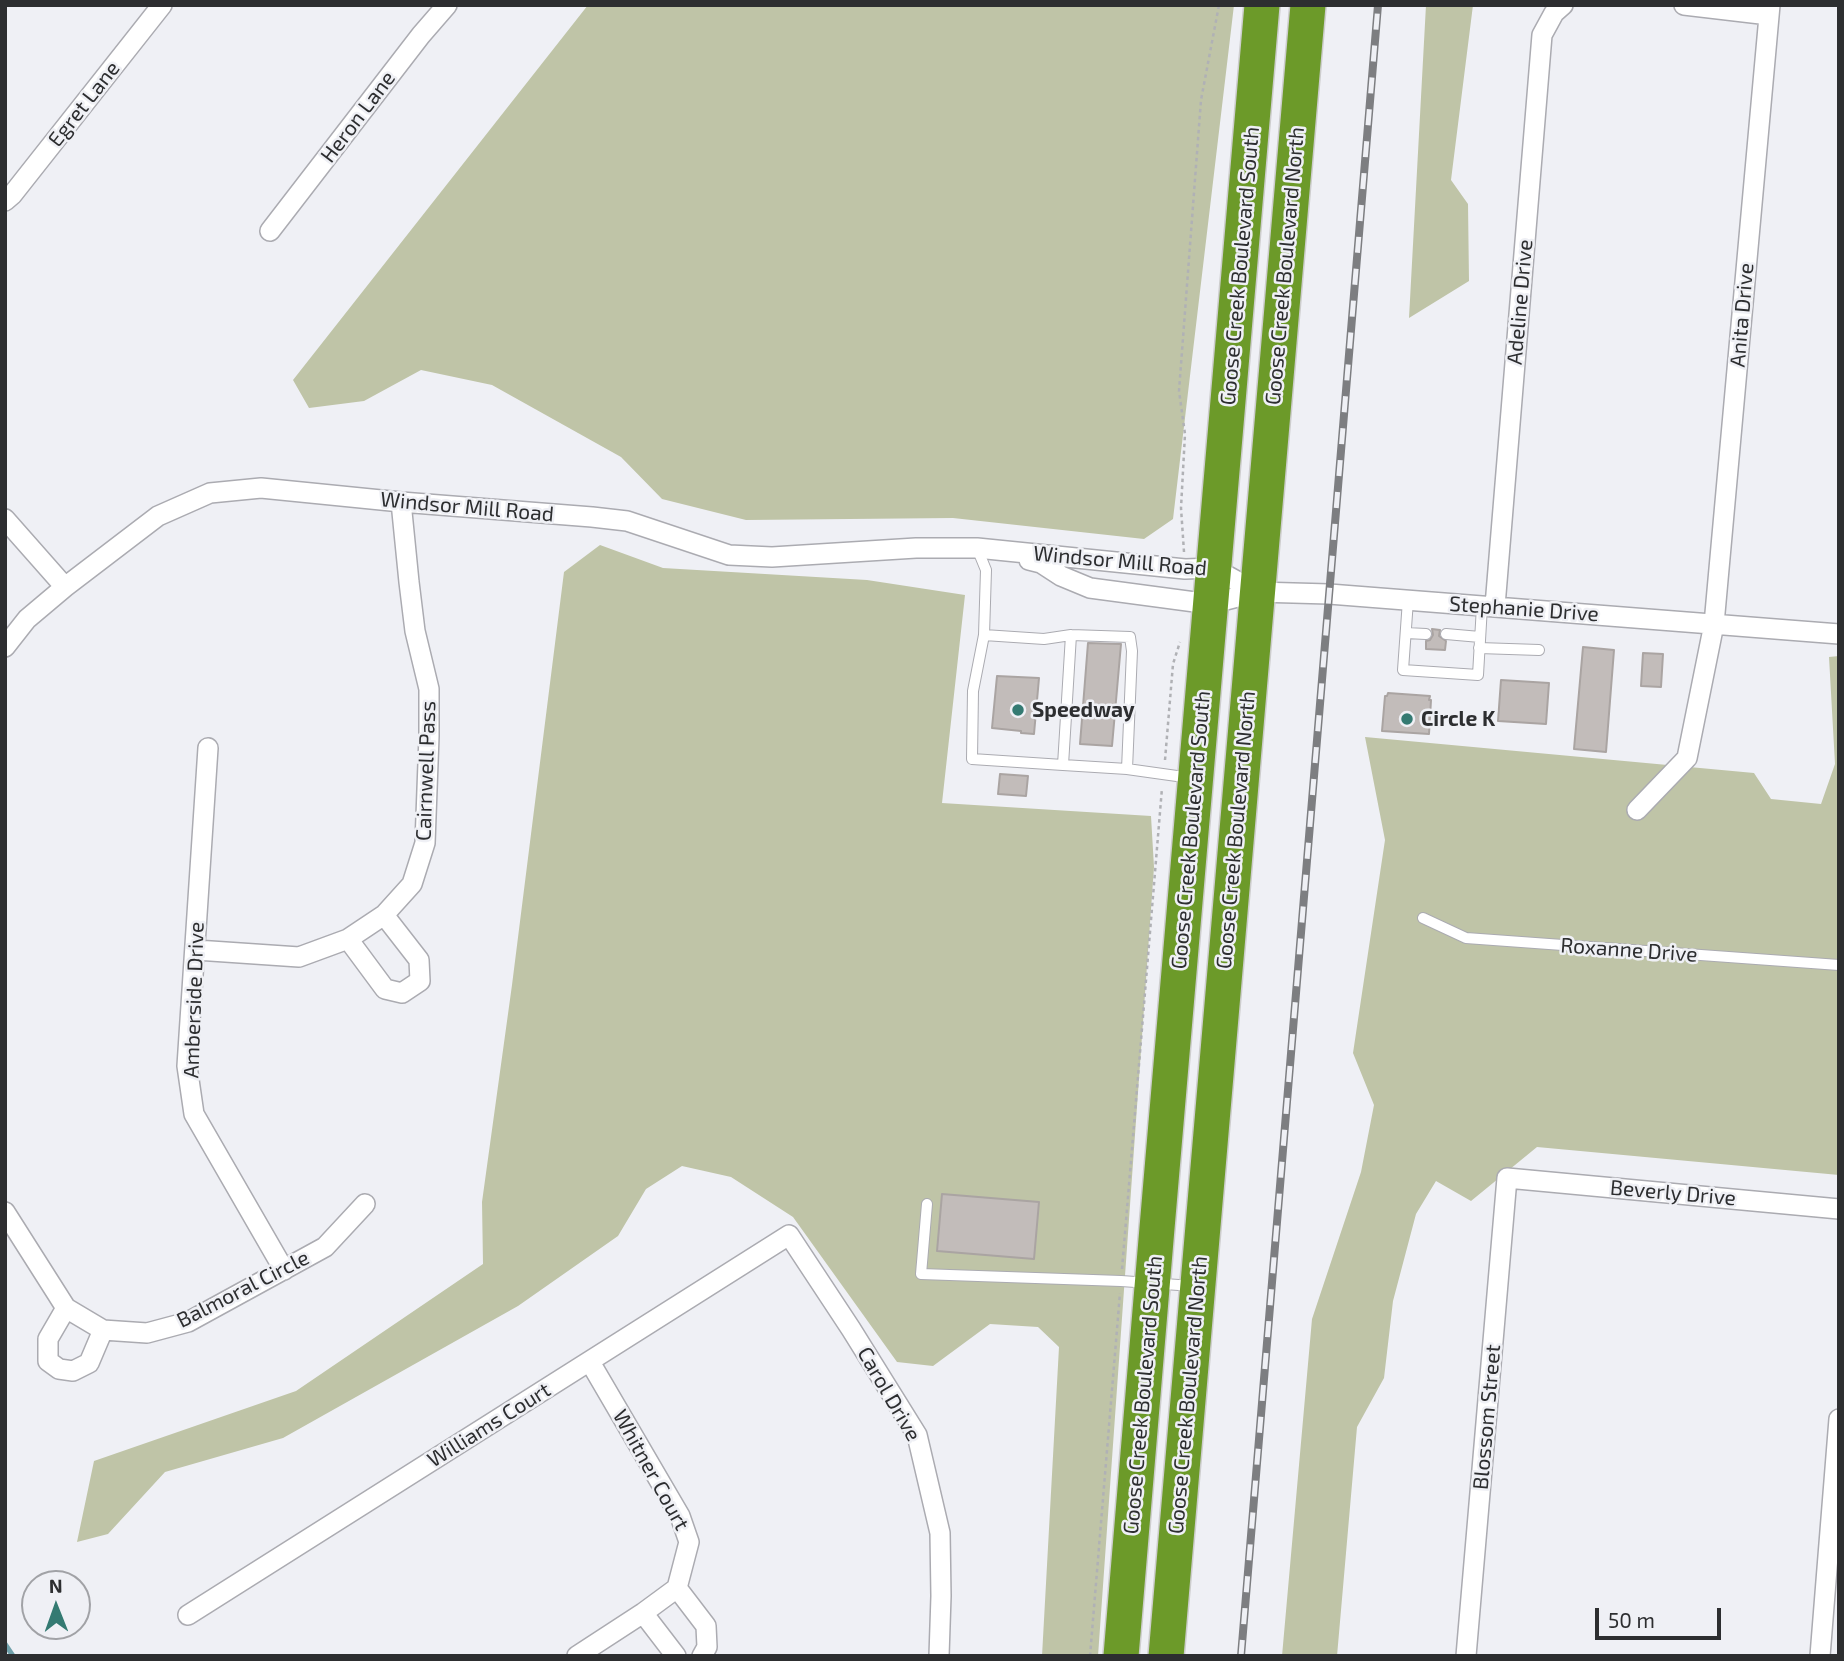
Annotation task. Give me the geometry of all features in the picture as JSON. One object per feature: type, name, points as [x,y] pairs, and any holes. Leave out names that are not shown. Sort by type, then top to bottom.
[{"type":"highway","name":"Goose Creek Boulevard South","points":[[1121,1656],[1137,1282],[1179,776],[1210,604],[1199,568],[1262,5]]},
{"type":"highway","name":"Goose Creek Boulevard North","points":[[1166,1656],[1308,5]]},
{"type":"street","name":"Egret Lane","points":[[5,201],[162,5]]},
{"type":"street","name":"Heron Lane","points":[[270,231],[421,34],[447,5]]},
{"type":"street","name":"Adeline Drive","points":[[1489,606],[1542,35],[1554,12],[1563,5]]},
{"type":"street","points":[[1684,5],[1770,10]]},
{"type":"street","name":"Anita Drive","points":[[1714,624],[1770,10]]},
{"type":"street","name":"Windsor Mill Road","points":[[5,647],[27,620],[65,587],[158,516],[210,493],[261,488],[627,521],[729,555],[772,557],[916,548],[977,548],[1199,568],[1257,592]]},
{"type":"street","name":"Cairnwell Pass","points":[[196,950],[299,957],[348,939],[384,915],[412,884],[425,843],[429,690],[415,631],[401,502]]},
{"type":"street","points":[[5,519],[65,587]]},
{"type":"street","name":"Windsor Mill Road","points":[[977,548],[1041,563],[1061,576],[1090,588],[1210,604]]},
{"type":"street","name":"Stephanie Drive","points":[[1210,604],[1257,592],[1329,594],[1839,634]]},
{"type":"street","points":[[1637,810],[1687,758],[1714,624]]},
{"type":"street","name":"Amberside Drive","points":[[208,748],[187,1066],[194,1114],[284,1270]]},
{"type":"street","points":[[348,939],[385,989],[402,993],[419,981],[419,960],[384,915]]},
{"type":"street","name":"Beverly Drive","points":[[1507,1178],[1839,1209]]},
{"type":"street","name":"Blossom Street","points":[[1466,1656],[1507,1178]]},
{"type":"street","name":"Balmoral Circle","points":[[66,1308],[103,1330],[147,1333],[188,1322],[325,1247],[365,1204]]},
{"type":"street","points":[[5,1212],[66,1308],[48,1339],[48,1361],[59,1369],[73,1371],[89,1363],[103,1330]]},
{"type":"street","name":"Williams Court","points":[[188,1615],[789,1235]]},
{"type":"street","name":"Carol Drive","points":[[789,1235],[917,1435],[940,1533],[942,1596],[939,1656]]},
{"type":"street","name":"Whitner Court","points":[[590,1362],[680,1516],[689,1542],[677,1588]]},
{"type":"street","points":[[1821,1656],[1839,1419]]},
{"type":"street","points":[[577,1656],[677,1588],[706,1626],[707,1647],[702,1656]]},
{"type":"street","points":[[643,1613],[676,1656]]},
{"type":"lane","points":[[977,548],[986,570],[984,635],[974,691],[972,759],[1126,769],[1179,776]]},
{"type":"lane","points":[[1408,600],[1403,670],[1478,675],[1480,642],[1489,606]]},
{"type":"lane","points":[[1406,633],[1426,634]]},
{"type":"lane","points":[[1446,634],[1480,642],[1539,650]]},
{"type":"lane","points":[[984,635],[1044,639],[1071,635],[1130,637],[1132,651],[1126,769]]},
{"type":"lane","points":[[1063,765],[1071,635]]},
{"type":"lane","name":"Roxanne Drive","points":[[1423,918],[1466,938],[1839,965]]},
{"type":"lane","points":[[927,1204],[921,1274],[1197,1286]]},
{"type":"path","points":[[1199,568],[1181,508],[1185,434],[1179,391],[1201,100],[1219,5]]},
{"type":"path","points":[[1090,1656],[1137,1282],[1179,776],[1173,664],[1180,642]]},
{"type":"green space","points":[[588,5],[1234,5],[1173,519],[1144,539],[953,518],[746,520],[662,499],[621,457],[492,385],[421,370],[364,401],[309,408],[293,380]]},
{"type":"green space","points":[[1426,5],[1473,5],[1451,180],[1468,204],[1469,281],[1409,318]]},
{"type":"green space","points":[[600,545],[663,568],[867,580],[965,595],[942,803],[1151,816],[1154,867],[1098,1656],[1042,1656],[1059,1347],[1038,1327],[990,1324],[933,1366],[897,1362],[793,1217],[731,1177],[682,1166],[646,1189],[618,1236],[518,1306],[283,1438],[165,1472],[108,1534],[77,1542],[94,1461],[296,1391],[483,1264],[482,1202],[564,572]]},
{"type":"green space","points":[[1839,656],[1839,1175],[1537,1147],[1471,1201],[1436,1181],[1416,1214],[1393,1301],[1384,1378],[1357,1427],[1337,1656],[1282,1656],[1312,1319],[1361,1172],[1374,1105],[1353,1053],[1385,840],[1365,737],[1754,773],[1771,799],[1821,804],[1835,764],[1829,657]]},
{"type":"building","points":[[1432,629],[1440,630],[1439,636],[1446,641],[1445,650],[1426,649],[1426,641],[1433,635]]},
{"type":"building","points":[[1088,643],[1121,644],[1112,746],[1080,744]]},
{"type":"building","points":[[1583,647],[1614,650],[1606,752],[1574,749]]},
{"type":"building","points":[[1643,653],[1663,654],[1661,687],[1641,686]]},
{"type":"building","points":[[997,676],[1039,678],[1034,734],[992,728]]},
{"type":"building","points":[[1501,680],[1549,683],[1546,724],[1498,721]]},
{"type":"building","points":[[1388,693],[1430,696],[1429,734],[1382,731],[1385,696]]},
{"type":"building","points":[[1000,774],[1028,776],[1026,796],[998,794]]},
{"type":"building","points":[[942,1194],[1039,1202],[1034,1259],[937,1251]]},
{"type":"waterway","points":[[5,1644],[13,1656]]},
{"type":"railway","points":[[1241,1656],[1378,5]]},
{"type":"place","name":"Speedway","points":[[1018,710]]},
{"type":"place","name":"Circle K","points":[[1407,719]]}]
